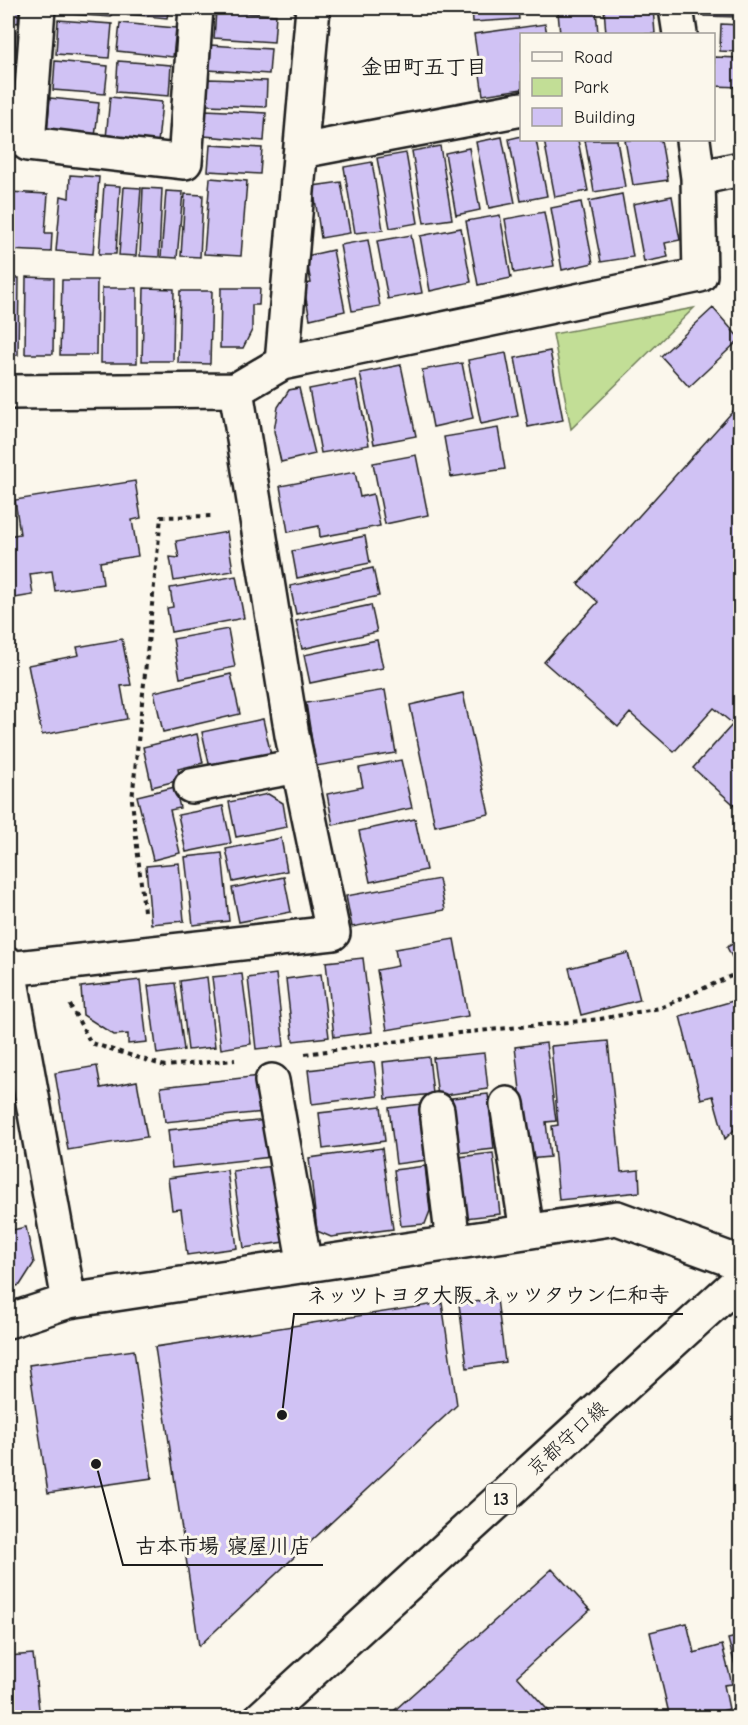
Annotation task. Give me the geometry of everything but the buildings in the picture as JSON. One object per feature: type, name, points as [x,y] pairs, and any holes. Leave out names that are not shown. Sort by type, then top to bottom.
[{"type":"street","points":[[38,8],[28,144],[185,162],[196,8]]},
{"type":"street","points":[[282,363],[313,8]]},
{"type":"street","points":[[676,8],[680,33]]},
{"type":"street","points":[[301,151],[520,109]]},
{"type":"street","points":[[8,392],[236,390],[282,363],[700,275],[698,178],[693,141]]},
{"type":"street","points":[[698,178],[741,169]]},
{"type":"street","points":[[69,1301],[15,1045],[8,966],[48,965],[333,933],[298,766],[236,390]]},
{"type":"street","points":[[191,786],[298,766]]},
{"type":"street","points":[[272,1081],[305,1266]]},
{"type":"street","points":[[507,1104],[526,1231]]},
{"type":"street","points":[[437,1110],[453,1243]]},
{"type":"street","points":[[8,1321],[69,1301],[617,1218],[741,1263]]},
{"type":"street","name":"京都守口線","points":[[261,1718],[741,1280]]},
{"type":"path","points":[[148,953],[132,800],[161,517],[256,514]]},
{"type":"path","points":[[48,965],[92,1043],[165,1066],[246,1059]]},
{"type":"path","points":[[301,1055],[459,1033],[610,1017],[660,1008],[741,972]]},
{"type":"green space","points":[[694,308],[571,429],[553,334]]},
{"type":"place","name":"ネッツトヨタ大阪 ネッツタウン仁和寺","points":[[282,1415]]},
{"type":"place","name":"古本市場 寝屋川店","points":[[96,1464]]},
{"type":"district","name":"金田町五丁目","points":[[424,67]]}]
